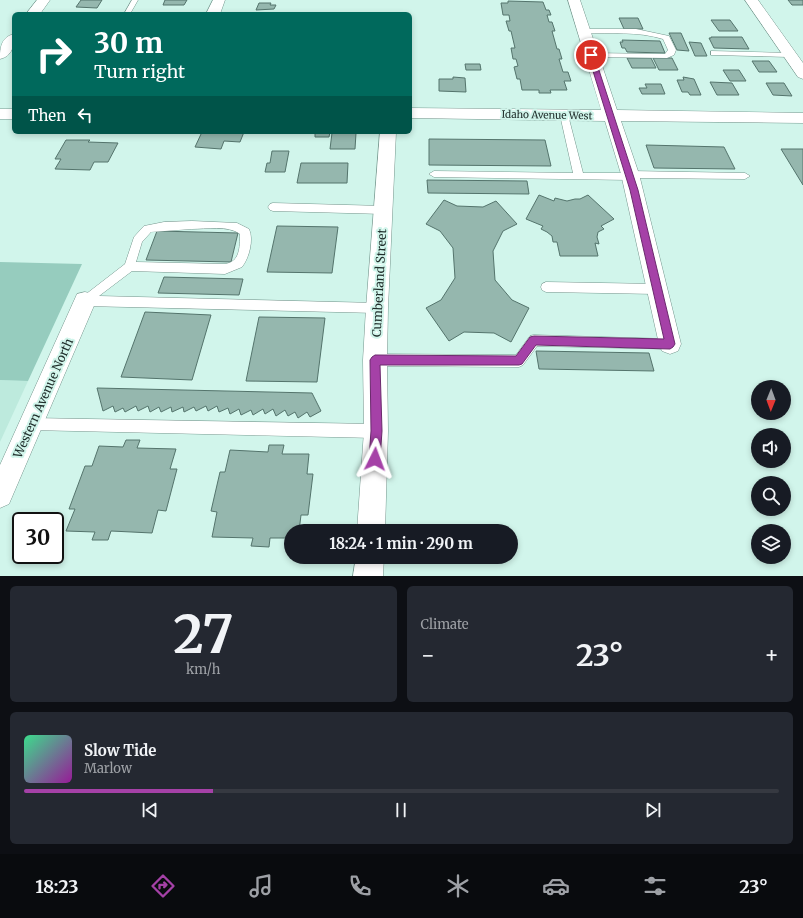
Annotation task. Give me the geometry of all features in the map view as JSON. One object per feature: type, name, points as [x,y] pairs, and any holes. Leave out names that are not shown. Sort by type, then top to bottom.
[{"type":"street","points":[[35,12],[44,0]]},
{"type":"street","points":[[214,12],[219,0]]},
{"type":"street","points":[[574,0],[630,175],[670,344]]},
{"type":"street","points":[[751,0],[803,74]]},
{"type":"street","points":[[0,55],[12,40]]},
{"type":"street","name":"Idaho Avenue West","points":[[412,113],[803,118]]},
{"type":"street","points":[[0,114],[12,114]]},
{"type":"street","name":"Cumberland Street","points":[[371,524],[376,431],[375,360],[377,308],[388,134]]},
{"type":"street","name":"Western Avenue North","points":[[0,495],[86,301]]},
{"type":"street","points":[[368,576],[369,564]]},
{"type":"lane","points":[[128,12],[135,0]]},
{"type":"lane","points":[[584,31],[638,32],[659,36],[666,38],[672,50],[667,56],[591,55]]},
{"type":"lane","points":[[714,53],[789,55]]},
{"type":"lane","points":[[564,115],[579,177]]},
{"type":"lane","points":[[434,174],[579,177],[630,175],[744,176]]},
{"type":"lane","points":[[273,207],[384,210]]},
{"type":"lane","points":[[86,301],[130,266],[133,249],[148,229],[159,226],[216,226],[238,228],[245,232],[246,238],[240,262],[234,267],[218,269],[130,266]]},
{"type":"lane","points":[[546,287],[657,288]]},
{"type":"lane","points":[[86,301],[377,308]]},
{"type":"lane","points":[[375,360],[519,360],[534,340],[670,344]]},
{"type":"lane","points":[[31,424],[376,431]]},
{"type":"shaded area","points":[[0,262],[82,264],[28,381],[0,380]]},
{"type":"shaded area","points":[[0,380],[28,381],[0,442]]},
{"type":"building","points":[[81,0],[102,0],[97,8],[76,7]]},
{"type":"building","points":[[165,0],[187,0],[184,5],[163,5]]},
{"type":"building","points":[[788,0],[803,0],[803,5],[792,5]]},
{"type":"building","points":[[508,1],[543,2],[546,10],[549,10],[551,15],[547,15],[549,22],[552,22],[555,31],[552,31],[557,49],[559,49],[562,59],[559,59],[563,72],[568,72],[571,81],[564,81],[567,90],[550,90],[551,93],[539,93],[539,90],[522,90],[520,79],[517,79],[514,67],[518,66],[516,59],[513,59],[511,48],[515,48],[511,31],[509,31],[506,21],[510,21],[509,15],[503,15],[501,3],[508,3]]},
{"type":"building","points":[[259,3],[271,3],[270,5],[276,5],[274,9],[256,10]]},
{"type":"building","points":[[619,18],[638,18],[643,29],[624,29]]},
{"type":"building","points":[[711,20],[730,20],[738,31],[719,31]]},
{"type":"building","points":[[669,33],[681,33],[689,51],[677,50]]},
{"type":"building","points":[[742,37],[749,49],[714,48],[709,38]]},
{"type":"building","points":[[622,40],[660,41],[665,53],[627,52],[625,48],[622,48],[620,42],[623,42]]},
{"type":"building","points":[[689,42],[701,43],[707,56],[695,56]]},
{"type":"building","points":[[627,58],[651,58],[656,68],[632,68]]},
{"type":"building","points":[[653,58],[672,58],[678,70],[659,70]]},
{"type":"building","points":[[752,61],[769,61],[777,72],[759,72]]},
{"type":"building","points":[[465,64],[480,64],[481,70],[466,70]]},
{"type":"building","points":[[723,70],[739,70],[746,81],[730,81]]},
{"type":"building","points":[[453,77],[465,78],[466,92],[439,91],[439,79],[453,79]]},
{"type":"building","points":[[683,77],[694,79],[701,95],[690,95],[688,92],[682,92],[677,80],[684,80]]},
{"type":"building","points":[[710,82],[732,83],[739,95],[717,95]]},
{"type":"building","points":[[766,83],[784,83],[792,96],[773,95]]},
{"type":"building","points":[[645,84],[661,84],[665,94],[642,94],[639,88],[647,88]]},
{"type":"building","points":[[201,134],[243,134],[240,142],[224,141],[221,149],[195,147]]},
{"type":"building","points":[[315,134],[330,134],[329,137],[315,137]]},
{"type":"building","points":[[332,134],[356,134],[355,149],[330,149]]},
{"type":"building","points":[[429,139],[545,140],[551,166],[429,165]]},
{"type":"building","points":[[66,140],[90,140],[88,142],[118,143],[108,162],[94,162],[90,170],[55,169],[61,159],[55,159]]},
{"type":"building","points":[[646,145],[724,147],[735,169],[654,168]]},
{"type":"building","points":[[781,149],[803,149],[803,185]]},
{"type":"building","points":[[272,151],[289,151],[285,172],[265,172],[267,163],[270,163]]},
{"type":"building","points":[[301,163],[348,163],[347,183],[297,183]]},
{"type":"building","points":[[427,180],[527,181],[529,194],[428,193]]},
{"type":"building","points":[[539,195],[554,201],[555,198],[567,201],[580,199],[588,195],[614,219],[601,226],[604,229],[598,232],[597,237],[599,244],[595,243],[598,256],[560,256],[557,242],[553,242],[552,236],[541,229],[543,226],[526,219]]},
{"type":"building","points":[[444,200],[457,206],[483,207],[496,201],[517,224],[503,231],[493,251],[495,280],[512,300],[529,308],[511,342],[494,333],[464,332],[449,341],[426,308],[441,300],[455,278],[453,248],[440,231],[426,224]]},
{"type":"building","points":[[277,226],[338,227],[332,273],[267,272]]},
{"type":"building","points":[[157,231],[238,233],[231,262],[146,260]]},
{"type":"building","points":[[164,277],[243,279],[239,295],[158,293]]},
{"type":"building","points":[[145,312],[211,315],[192,380],[121,377]]},
{"type":"building","points":[[259,317],[325,318],[317,382],[246,381]]},
{"type":"building","points":[[536,351],[649,353],[654,371],[539,369]]},
{"type":"building","points":[[97,388],[312,393],[321,411],[310,417],[307,412],[298,418],[295,412],[288,416],[285,410],[276,416],[273,409],[265,414],[263,409],[253,415],[251,410],[241,415],[239,409],[230,414],[228,408],[219,412],[217,406],[208,411],[206,406],[196,411],[194,407],[184,412],[183,407],[172,412],[171,407],[161,412],[159,407],[150,412],[148,406],[138,411],[136,406],[125,412],[123,408],[115,412],[113,406],[103,411]]},
{"type":"building","points":[[126,440],[140,440],[137,448],[176,449],[170,469],[177,469],[166,511],[158,510],[152,533],[111,531],[108,540],[92,540],[95,532],[66,531],[75,509],[69,509],[85,466],[92,466],[99,446],[123,447]]},
{"type":"building","points":[[269,445],[284,445],[282,454],[309,454],[307,474],[313,474],[308,515],[301,515],[300,524],[284,524],[284,538],[270,538],[269,547],[251,546],[253,538],[212,537],[217,512],[211,511],[220,472],[225,472],[230,450],[268,452]]},
{"type":"route","points":[[375,459],[375,360],[519,360],[534,340],[670,344],[630,174],[591,55]]}]
